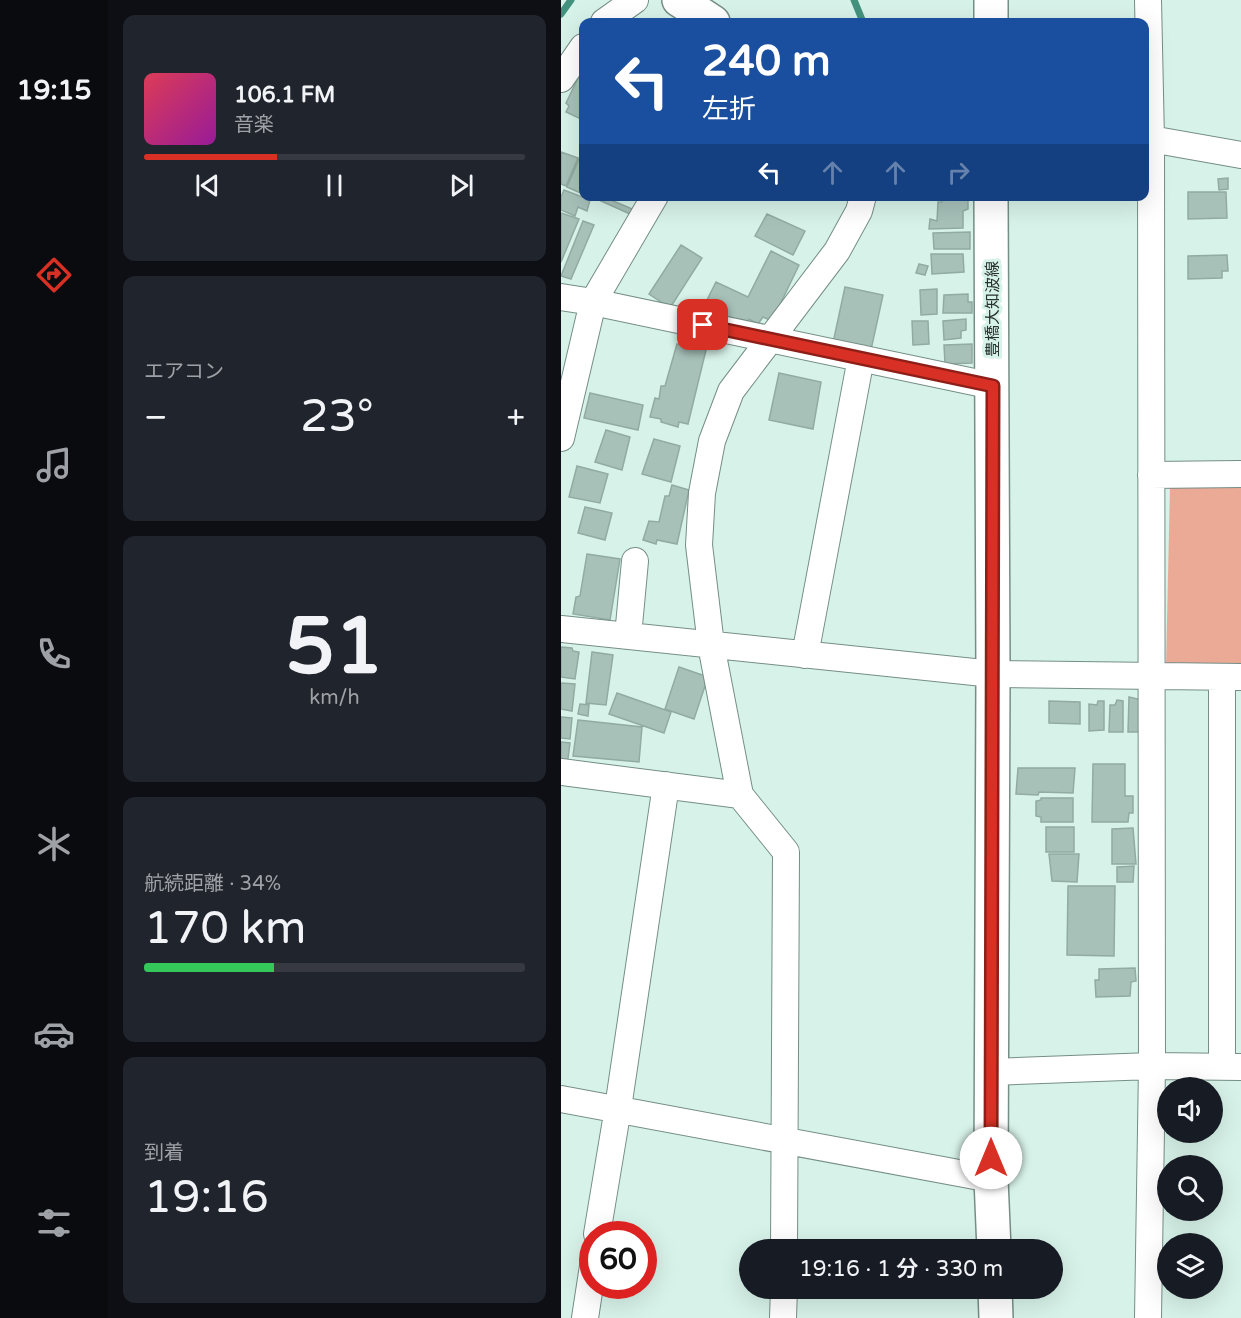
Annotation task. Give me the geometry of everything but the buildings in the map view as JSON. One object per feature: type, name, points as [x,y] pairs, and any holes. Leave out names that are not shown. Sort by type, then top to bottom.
[{"type":"main road","points":[[679,0],[707,18]]},
{"type":"main road","points":[[991,0],[991,18]]},
{"type":"main road","name":"豊橋大知波線","points":[[991,201],[993,674],[991,1179],[994,1239]]},
{"type":"main road","points":[[995,1299],[996,1318]]},
{"type":"street","points":[[610,18],[635,0]]},
{"type":"street","points":[[1147,0],[1147,18]]},
{"type":"street","points":[[561,79],[579,53]]},
{"type":"street","points":[[1149,139],[1241,155]]},
{"type":"street","points":[[561,438],[593,302],[652,201]]},
{"type":"street","points":[[784,1239],[786,852],[740,795],[711,645],[699,545],[702,494],[710,451],[731,391],[837,250],[859,211],[862,201]]},
{"type":"street","points":[[1148,1318],[1152,1066],[1149,201]]},
{"type":"street","points":[[561,297],[993,386]]},
{"type":"street","points":[[805,655],[861,358]]},
{"type":"street","points":[[1151,475],[1241,474]]},
{"type":"street","points":[[628,636],[635,561]]},
{"type":"street","points":[[561,629],[993,674],[1232,677],[1232,1067],[1152,1066],[991,1072]]},
{"type":"street","points":[[561,772],[740,795]]},
{"type":"street","points":[[599,1221],[666,785]]},
{"type":"street","points":[[561,1099],[991,1179]]},
{"type":"street","points":[[585,1318],[588,1299]]},
{"type":"street","points":[[783,1318],[784,1299]]},
{"type":"shaded area","points":[[1170,486],[1241,486],[1241,666],[1166,667]]},
{"type":"waterway","points":[[561,14],[571,0]]},
{"type":"waterway","points":[[854,0],[861,18]]},
{"type":"route","points":[[703,325],[993,386],[991,1158]]}]
